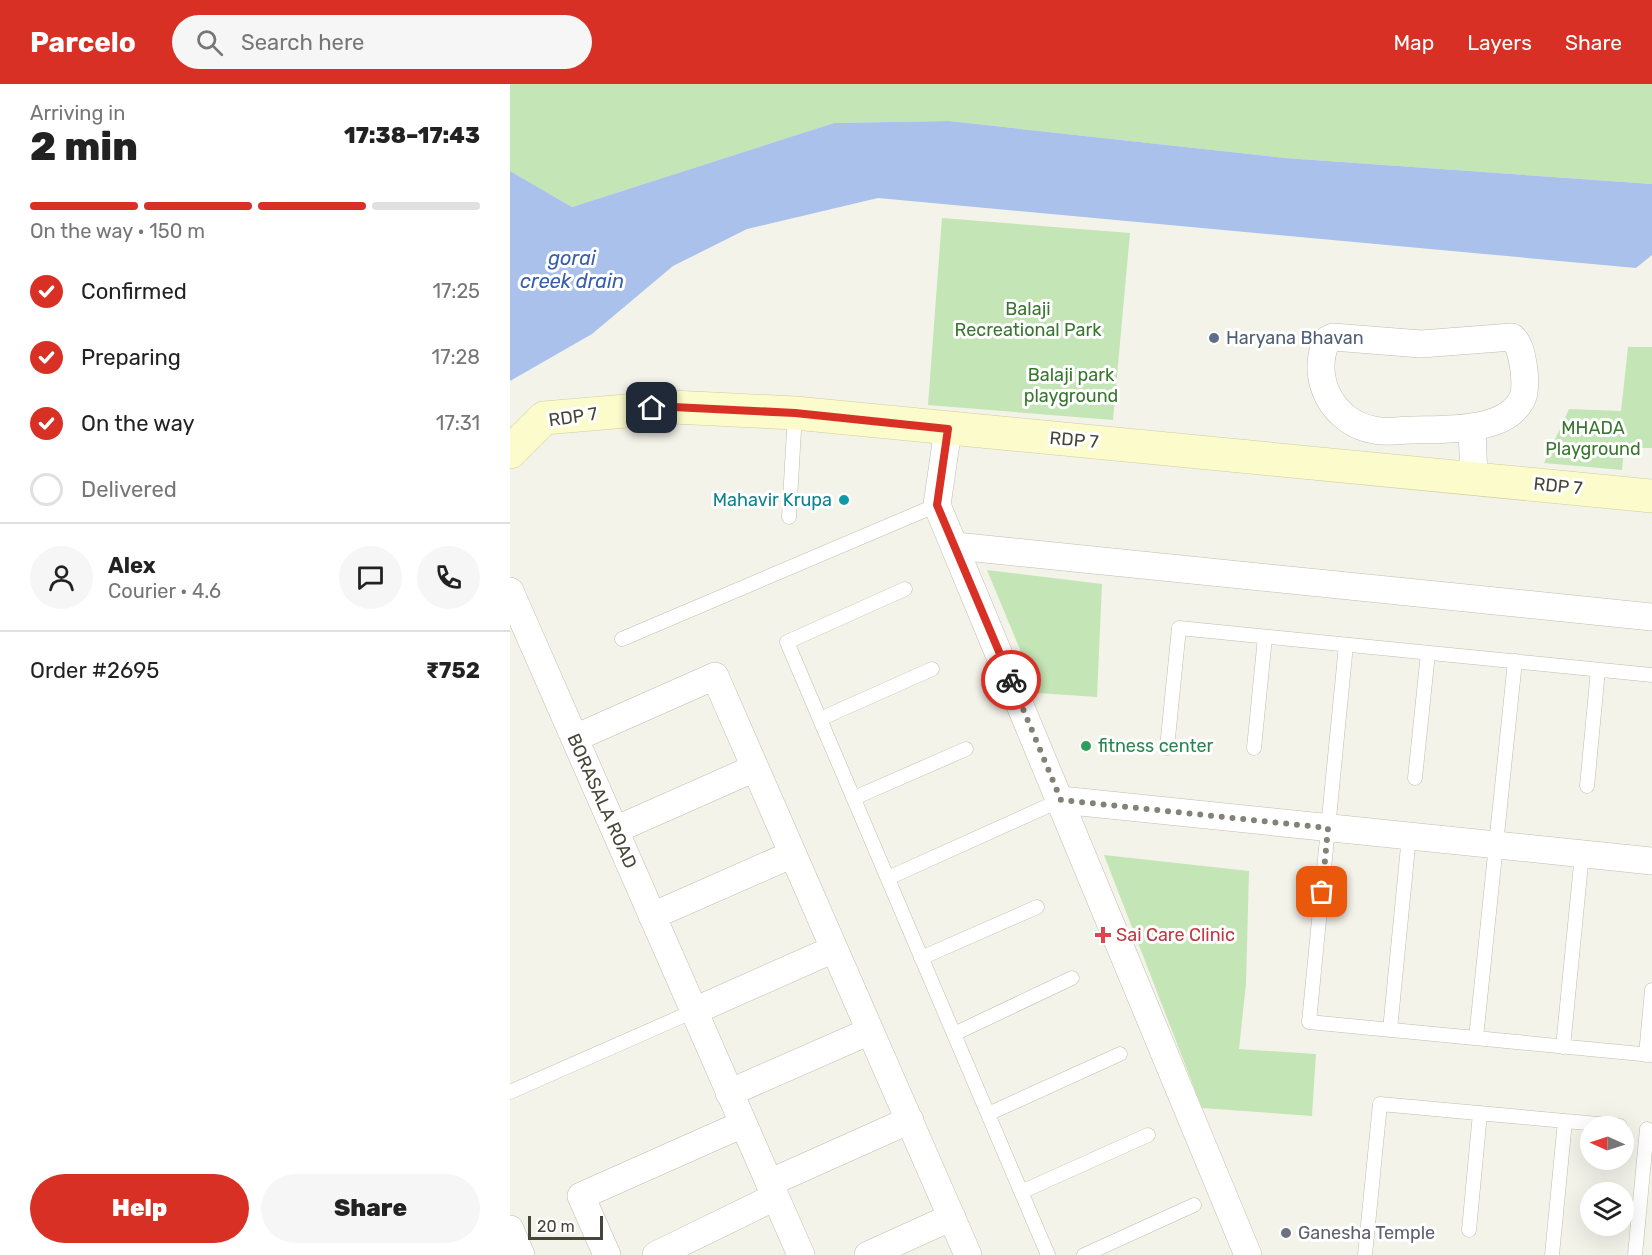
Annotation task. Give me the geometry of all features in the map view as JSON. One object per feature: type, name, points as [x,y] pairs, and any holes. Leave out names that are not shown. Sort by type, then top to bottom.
[{"type":"street","points":[[1512,337],[1518,342],[1524,373],[1524,395],[1521,404],[1491,422],[1472,429],[1374,430],[1343,417],[1322,387],[1319,373],[1322,349],[1327,340],[1333,338],[1421,344],[1512,337]]},
{"type":"street","name":"RDP 7","points":[[510,452],[544,418],[673,407],[795,413],[1652,496]]},
{"type":"street","points":[[948,429],[937,505],[956,546],[1248,1255]]},
{"type":"street","points":[[1472,429],[1474,478]]},
{"type":"street","points":[[1372,468],[1374,430]]},
{"type":"street","points":[[956,546],[1652,617]]},
{"type":"street","name":"BORASALA ROAD","points":[[510,591],[519,636],[575,738],[801,1255]]},
{"type":"street","points":[[575,738],[715,676],[968,1255]]},
{"type":"street","points":[[615,830],[755,768]]},
{"type":"street","points":[[1061,800],[1652,861]]},
{"type":"street","points":[[652,916],[793,854]]},
{"type":"street","points":[[694,1011],[834,949]]},
{"type":"street","points":[[729,1093],[870,1031]]},
{"type":"street","points":[[656,1255],[772,1190],[910,1120]]},
{"type":"street","points":[[607,1255],[581,1196],[743,1124]]},
{"type":"street","points":[[868,1255],[952,1217]]},
{"type":"street","points":[[510,1229],[521,1255]]},
{"type":"lane","points":[[789,517],[795,413]]},
{"type":"lane","points":[[622,639],[937,505]]},
{"type":"lane","points":[[905,589],[787,642],[1048,1255]]},
{"type":"lane","points":[[1167,748],[1179,628],[1652,675]]},
{"type":"lane","points":[[1254,748],[1265,637]]},
{"type":"lane","points":[[1346,645],[1310,1022],[1649,1055],[1652,990]]},
{"type":"lane","points":[[1415,778],[1428,653]]},
{"type":"lane","points":[[1476,1038],[1515,661]]},
{"type":"lane","points":[[820,719],[932,669]]},
{"type":"lane","points":[[1587,786],[1598,670]]},
{"type":"lane","points":[[854,798],[966,749]]},
{"type":"lane","points":[[888,878],[1061,800]]},
{"type":"lane","points":[[1390,1030],[1409,836]]},
{"type":"lane","points":[[1563,1047],[1582,854]]},
{"type":"lane","points":[[921,958],[1037,907]]},
{"type":"lane","points":[[954,1034],[1072,978]]},
{"type":"lane","points":[[510,1092],[694,1011]]},
{"type":"lane","points":[[988,1114],[1120,1054]]},
{"type":"lane","points":[[1365,1255],[1380,1104],[1580,1123]]},
{"type":"lane","points":[[1468,1230],[1480,1113]]},
{"type":"lane","points":[[1552,1255],[1565,1121]]},
{"type":"lane","points":[[1634,1128],[1650,1130],[1635,1255]]},
{"type":"lane","points":[[1021,1192],[1148,1135]]},
{"type":"lane","points":[[1084,1255],[1194,1205]]},
{"type":"green space","points":[[510,84],[1652,84],[1652,184],[1285,158],[949,121],[834,123],[572,207],[510,171]]},
{"type":"green space","name":"Balaji Recreational Park","points":[[942,218],[1130,233],[1113,420],[928,405]]},
{"type":"green space","name":"MHADA Playground","points":[[1628,347],[1652,347],[1652,448],[1624,448],[1622,470],[1544,463],[1569,409],[1621,411]]},
{"type":"green space","points":[[987,570],[1102,584],[1097,697],[1038,693]]},
{"type":"green space","points":[[1104,855],[1249,871],[1246,984],[1239,1049],[1316,1054],[1312,1116],[1202,1108]]},
{"type":"water","name":"gorai creek drain","points":[[949,121],[1285,158],[1652,184],[1652,255],[1636,268],[878,198],[747,229],[673,266],[592,334],[510,381],[510,171],[572,207],[834,123]]},
{"type":"way so far","points":[[1011,680],[1061,800],[1328,828],[1322,892]]},
{"type":"place","name":"Haryana Bhavan","points":[[1214,338]]},
{"type":"place","name":"Mahavir Krupa","points":[[844,500]]},
{"type":"place","name":"fitness center","points":[[1086,746]]},
{"type":"place","name":"Sai Care Clinic","points":[[1103,935]]},
{"type":"place","name":"Ganesha Temple","points":[[1286,1233]]},
{"type":"route","points":[[652,408],[795,413],[948,429],[937,505],[1011,680]]},
{"type":"park label","name":"Balaji park playground","points":[[1071,385]]}]
